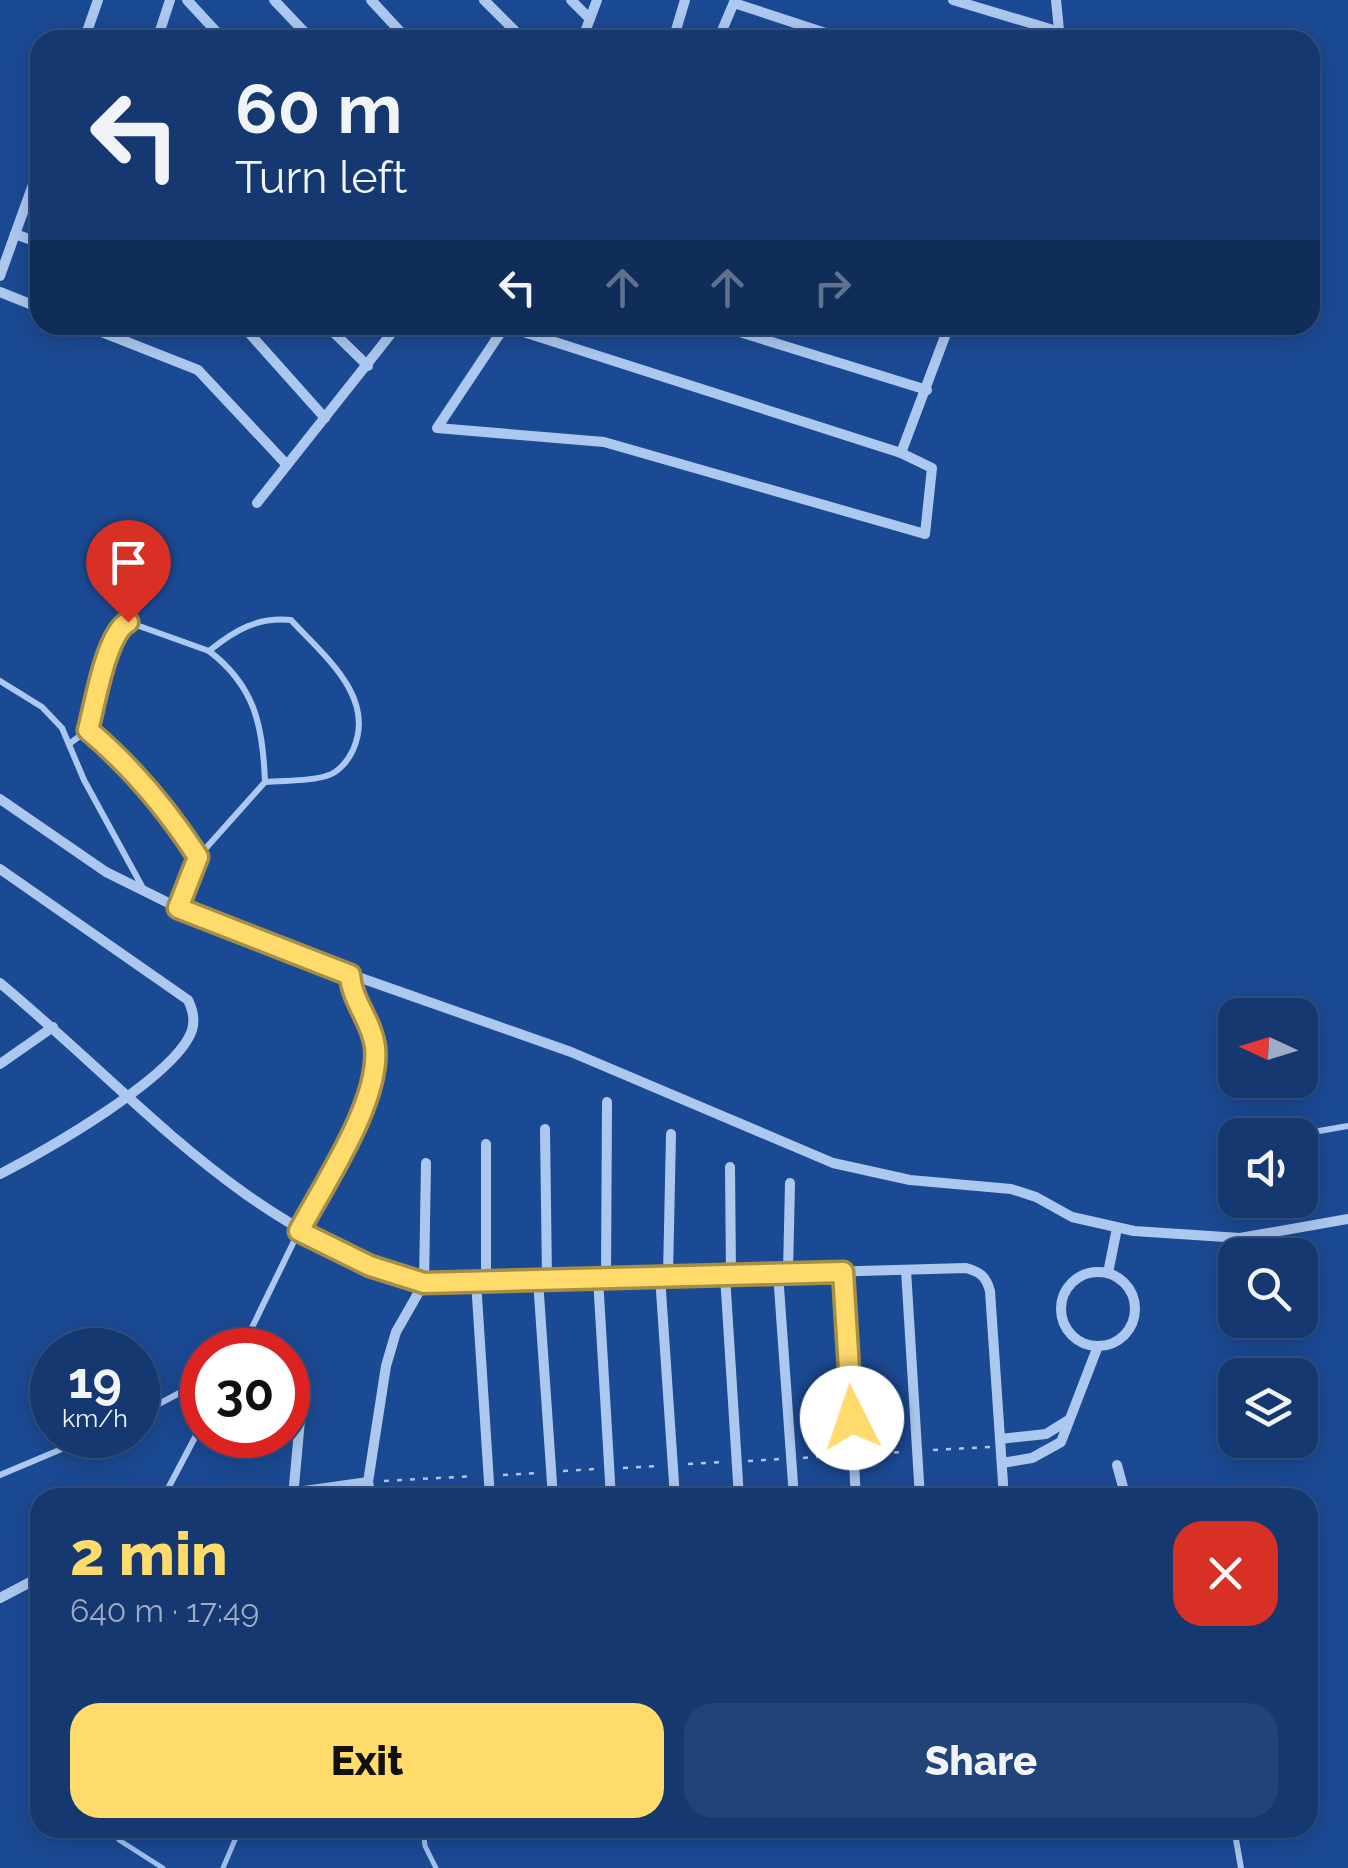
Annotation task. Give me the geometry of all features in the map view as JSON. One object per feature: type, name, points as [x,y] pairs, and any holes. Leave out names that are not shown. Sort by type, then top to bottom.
[{"type":"street","points":[[88,30],[98,0]]},
{"type":"street","points":[[160,30],[170,0]]},
{"type":"street","points":[[187,0],[215,30]]},
{"type":"street","points":[[274,0],[302,30]]},
{"type":"street","points":[[371,0],[399,30]]},
{"type":"street","points":[[484,0],[514,30]]},
{"type":"street","points":[[571,0],[590,19]]},
{"type":"street","points":[[586,30],[596,0]]},
{"type":"street","points":[[676,30],[686,0]]},
{"type":"street","points":[[953,0],[1042,30]]},
{"type":"street","points":[[1056,0],[1059,30]]},
{"type":"street","points":[[722,30],[734,1],[818,30]]},
{"type":"street","points":[[0,276],[30,195]]},
{"type":"street","points":[[15,234],[30,240]]},
{"type":"street","points":[[0,292],[30,304]]},
{"type":"street","points":[[109,335],[198,370],[287,466]]},
{"type":"street","points":[[251,335],[326,418]]},
{"type":"street","points":[[336,335],[368,366]]},
{"type":"street","points":[[257,502],[391,335]]},
{"type":"street","points":[[499,335],[437,428],[604,442],[925,534],[932,468],[901,454],[533,335]]},
{"type":"street","points":[[750,335],[927,390]]},
{"type":"street","points":[[901,454],[949,335]]},
{"type":"street","points":[[0,798],[147,896],[350,975],[572,1052],[797,1151],[910,1180],[1011,1190],[1036,1196],[1072,1218],[1118,1228],[1240,1238],[1348,1220]]},
{"type":"street","points":[[0,869],[188,1000],[192,1009],[191,1034],[127,1098],[0,1174]]},
{"type":"street","points":[[299,1231],[358,1118],[374,1066],[370,1030],[351,992],[350,975]]},
{"type":"street","points":[[0,983],[204,1166],[299,1231],[370,1266],[424,1283],[966,1268],[986,1278],[1003,1488]]},
{"type":"street","points":[[0,1064],[53,1027]]},
{"type":"street","points":[[606,1102],[602,1278],[610,1488]]},
{"type":"street","points":[[546,1129],[543,1279],[553,1488]]},
{"type":"street","points":[[671,1134],[664,1276],[674,1488]]},
{"type":"street","points":[[486,1144],[481,1281],[490,1488]]},
{"type":"street","points":[[370,1488],[386,1366],[396,1332],[424,1283],[426,1163]]},
{"type":"street","points":[[730,1167],[728,1274],[739,1488]]},
{"type":"street","points":[[790,1183],[783,1273],[794,1488]]},
{"type":"street","points":[[1108,1273],[1118,1228]]},
{"type":"street","points":[[906,1270],[920,1488]]},
{"type":"street","points":[[843,1272],[856,1488]]},
{"type":"street","points":[[1089,1272],[1108,1273],[1131,1292],[1134,1315],[1126,1333],[1098,1346],[1078,1340],[1067,1330],[1061,1304],[1075,1280],[1089,1272]]},
{"type":"street","points":[[1002,1464],[1048,1450],[1060,1442],[1098,1346]]},
{"type":"street","points":[[1001,1443],[1046,1434],[1068,1420]]},
{"type":"street","points":[[294,1488],[296,1458]]},
{"type":"street","points":[[1117,1465],[1123,1488]]},
{"type":"street","points":[[330,1488],[368,1482]]},
{"type":"street","points":[[0,1598],[30,1582]]},
{"type":"lane","points":[[209,651],[251,624],[268,618],[291,620],[342,674],[358,705],[359,732],[341,768],[328,776],[264,782]]},
{"type":"lane","points":[[69,744],[88,730],[120,627],[138,622],[209,651],[230,668],[250,693],[264,734],[264,782],[198,857],[178,908]]},
{"type":"lane","points":[[0,681],[42,706],[62,728],[147,896]]},
{"type":"lane","points":[[88,730],[121,758],[173,817],[198,857]]},
{"type":"lane","points":[[1318,1131],[1348,1126]]},
{"type":"lane","points":[[253,1328],[299,1231]]},
{"type":"lane","points":[[0,1474],[39,1458]]},
{"type":"lane","points":[[167,1488],[184,1458]]},
{"type":"lane","points":[[1236,1838],[1241,1868]]},
{"type":"path","points":[[368,1482],[1001,1443]]},
{"type":"waterway","points":[[118,1838],[163,1868]]},
{"type":"waterway","points":[[223,1868],[236,1838]]},
{"type":"waterway","points":[[424,1838],[436,1868]]},
{"type":"route","points":[[128,622],[120,627],[112,643],[88,730],[121,758],[173,817],[198,857],[178,908],[244,938],[350,975],[351,992],[370,1030],[375,1049],[369,1087],[358,1118],[299,1231],[343,1255],[424,1283],[843,1272],[852,1418]]}]
